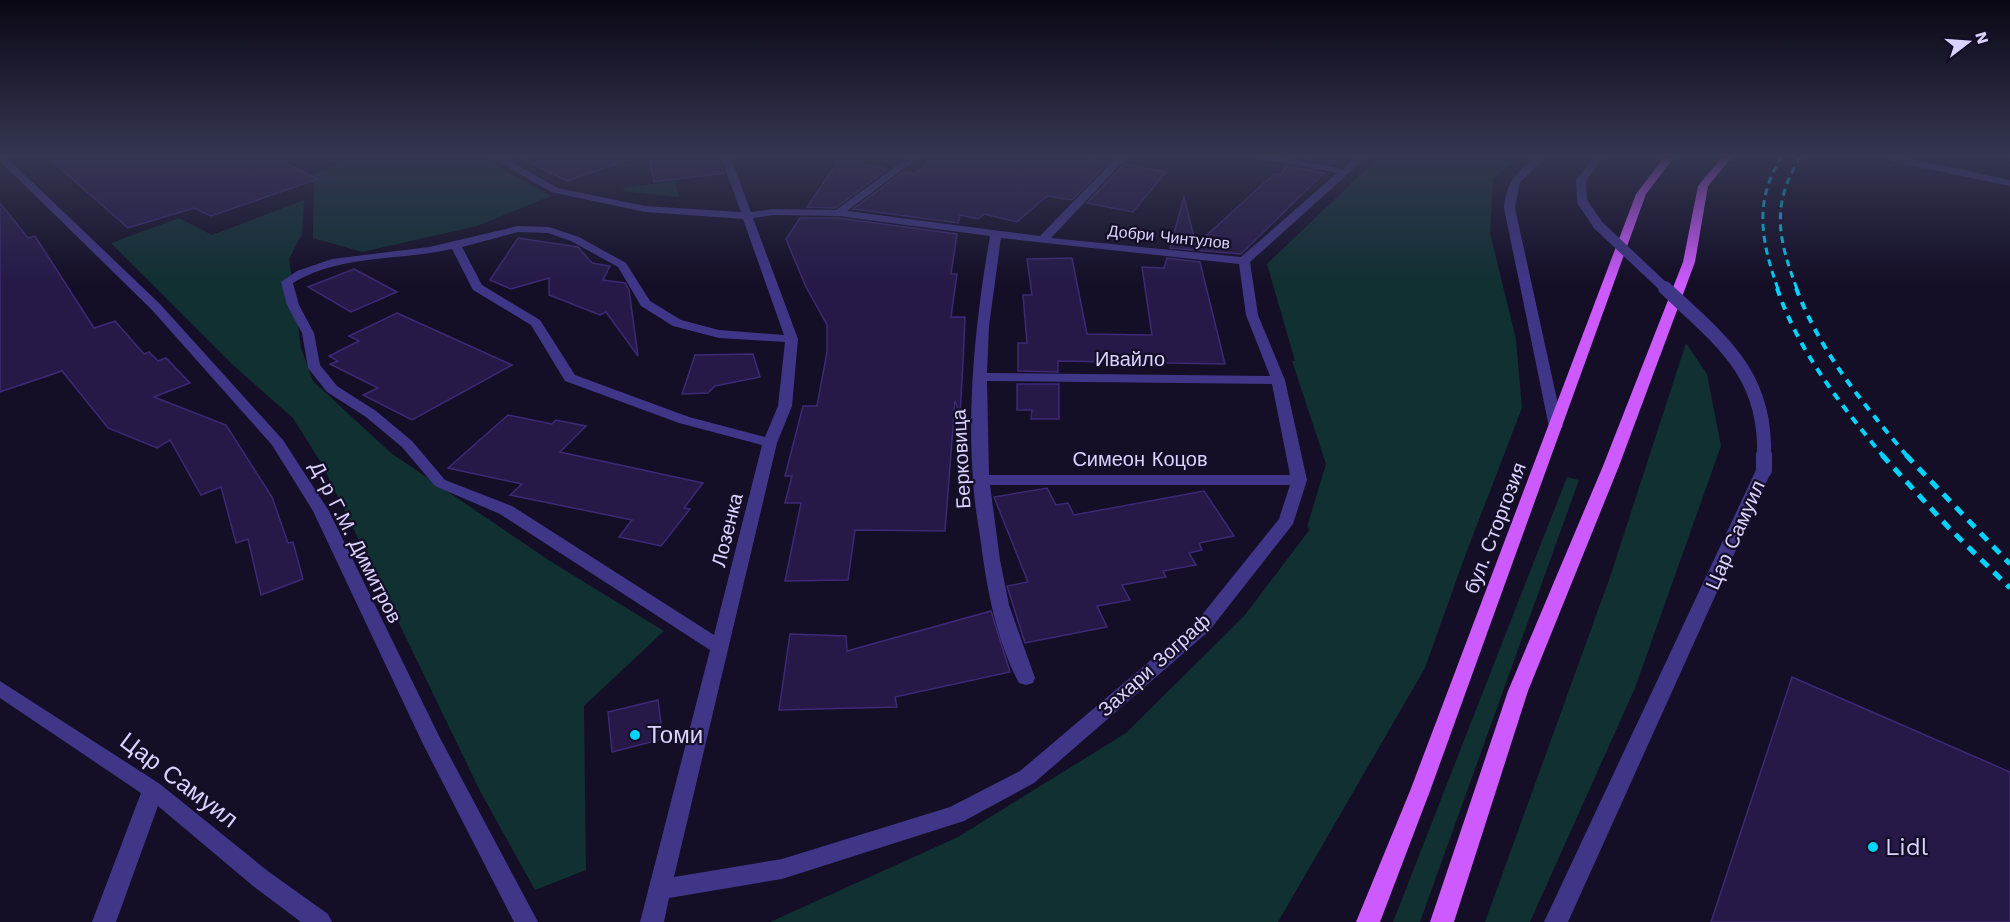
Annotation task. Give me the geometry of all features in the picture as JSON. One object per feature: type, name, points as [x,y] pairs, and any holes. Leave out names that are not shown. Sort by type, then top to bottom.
[{"type":"main road","name":"бул. Сторгозия","points":[[1368,922],[1420,791],[1640,198]]},
{"type":"main road","points":[[1442,922],[1518,691],[1611,466],[1689,262],[1701,198]]},
{"type":"street","name":"Д-р Г.М. Димитров","points":[[43,198],[156,307],[278,443],[321,511],[432,742],[526,922]]},
{"type":"street","name":"Добри Чинтулов","points":[[585,198],[645,209],[747,216],[774,212],[838,213],[1043,240],[1244,261]]},
{"type":"street","name":"Лозенка","points":[[652,922],[662,889],[770,443],[785,406],[792,339],[741,198]]},
{"type":"street","points":[[838,213],[858,198]]},
{"type":"street","points":[[1043,240],[1083,198]]},
{"type":"street","points":[[1244,261],[1315,198]]},
{"type":"street","points":[[1508,198],[1513,233],[1556,427]]},
{"type":"street","name":"Цар Самуил","points":[[1556,922],[1764,470],[1765,435],[1761,409],[1743,367],[1705,326],[1598,225],[1582,198]]},
{"type":"street","points":[[719,647],[506,510],[440,483],[407,444],[371,414],[332,389],[313,365],[308,333],[292,306],[287,282],[300,273],[333,261],[416,253],[518,229],[549,230],[575,239],[622,265],[645,303],[677,323],[719,334],[792,339]]},
{"type":"street","name":"Берковица","points":[[996,234],[988,276],[981,377],[980,480],[1000,607],[1026,678]]},
{"type":"street","points":[[455,244],[477,287],[536,323],[570,378],[684,420],[770,443]]},
{"type":"street","name":"Захари Зограф","points":[[662,889],[782,869],[956,814],[1027,777],[1203,626],[1287,520],[1299,480],[1278,380],[1252,315],[1244,261]]},
{"type":"street","name":"Ивайло","points":[[981,377],[1278,380]]},
{"type":"street","name":"Симеон Коцов","points":[[980,480],[1299,480]]},
{"type":"street","name":"Цар Самуил","points":[[0,688],[153,790],[261,879],[320,922]]},
{"type":"street","points":[[104,922],[153,790]]},
{"type":"green space","points":[[314,198],[546,198],[477,226],[362,252],[313,238]]},
{"type":"green space","points":[[1336,198],[1492,198],[1490,233],[1516,339],[1522,408],[1425,668],[1278,922],[770,922],[958,837],[1126,733],[1245,615],[1310,529],[1307,527],[1326,464],[1292,361],[1295,361],[1267,264]]},
{"type":"green space","points":[[304,200],[302,234],[289,259],[301,348],[313,381],[391,453],[550,561],[664,631],[584,706],[586,870],[535,890],[480,791],[323,466],[293,418],[234,366],[111,243],[179,218],[212,235]]},
{"type":"green space","points":[[1686,343],[1707,374],[1721,446],[1635,688],[1530,922],[1485,922],[1610,577]]},
{"type":"green space","points":[[1567,477],[1579,480],[1420,922],[1393,922]]},
{"type":"building","points":[[94,198],[263,198],[211,216],[194,208],[128,228]]},
{"type":"building","points":[[813,198],[849,198],[835,208],[807,207]]},
{"type":"building","points":[[868,198],[1045,198],[1017,222],[984,214],[978,219],[960,215],[958,223],[853,209]]},
{"type":"building","points":[[1092,198],[1145,198],[1133,212],[1087,203]]},
{"type":"building","points":[[1184,198],[1196,245],[1248,198],[1298,198],[1241,254],[1170,248]]},
{"type":"building","points":[[0,203],[28,238],[35,236],[94,328],[115,321],[144,354],[149,352],[158,361],[166,358],[190,383],[154,397],[226,425],[272,497],[288,543],[293,542],[303,579],[261,595],[248,539],[236,543],[221,487],[201,495],[170,440],[157,448],[108,428],[62,371],[0,392]]},
{"type":"building","points":[[800,218],[838,218],[957,234],[951,274],[957,274],[951,317],[965,317],[960,414],[955,401],[945,531],[855,530],[848,580],[785,581],[801,503],[785,503],[792,476],[785,476],[803,406],[817,406],[827,352],[827,325],[806,287],[786,239]]},
{"type":"building","points":[[518,238],[578,247],[592,263],[610,266],[603,280],[625,283],[629,290],[638,356],[606,312],[600,315],[549,295],[549,278],[511,289],[490,280]]},
{"type":"building","points":[[1072,258],[1087,334],[1152,335],[1142,267],[1164,268],[1167,258],[1200,262],[1225,364],[1058,361],[1058,372],[1018,371],[1018,343],[1027,343],[1023,295],[1032,295],[1027,259]]},
{"type":"building","points":[[354,269],[397,292],[351,312],[308,287]]},
{"type":"building","points":[[397,313],[512,365],[412,420],[363,395],[378,388],[330,364],[338,361],[329,356],[359,341],[349,336]]},
{"type":"building","points":[[753,354],[760,377],[715,386],[708,393],[682,394],[695,355]]},
{"type":"building","points":[[1017,384],[1059,384],[1059,419],[1031,419],[1032,410],[1017,410]]},
{"type":"building","points":[[508,415],[552,424],[556,420],[586,426],[560,452],[703,483],[684,508],[690,509],[661,546],[619,537],[632,520],[510,495],[522,484],[448,468]]},
{"type":"building","points":[[1047,488],[1056,505],[1068,503],[1074,515],[1204,491],[1234,536],[1199,543],[1202,550],[1189,553],[1196,565],[1163,571],[1166,577],[1122,585],[1130,600],[1097,606],[1107,627],[1025,643],[1007,586],[1028,582],[994,497]]},
{"type":"building","points":[[991,611],[1010,672],[895,697],[897,707],[779,710],[790,634],[846,636],[847,651]]},
{"type":"building","name":"Lidl","points":[[1792,677],[2010,772],[2010,922],[1711,922]]},
{"type":"building","points":[[658,700],[663,739],[612,752],[608,712]]},
{"type":"railway","points":[[1765,198],[1764,237],[1778,289]]},
{"type":"railway","points":[[1783,198],[1780,221],[1782,237],[1785,254],[1797,289]]},
{"type":"railway","points":[[1777,288],[1797,334],[1822,376],[1883,456]]},
{"type":"railway","points":[[1796,288],[1818,335],[1844,377],[1907,456]]},
{"type":"railway","points":[[1882,455],[1949,528],[2010,588]]},
{"type":"railway","points":[[1906,455],[2010,564]]},
{"type":"place","name":"Томи","points":[[635,735]]},
{"type":"place","name":"Lidl","points":[[1873,847]]}]
